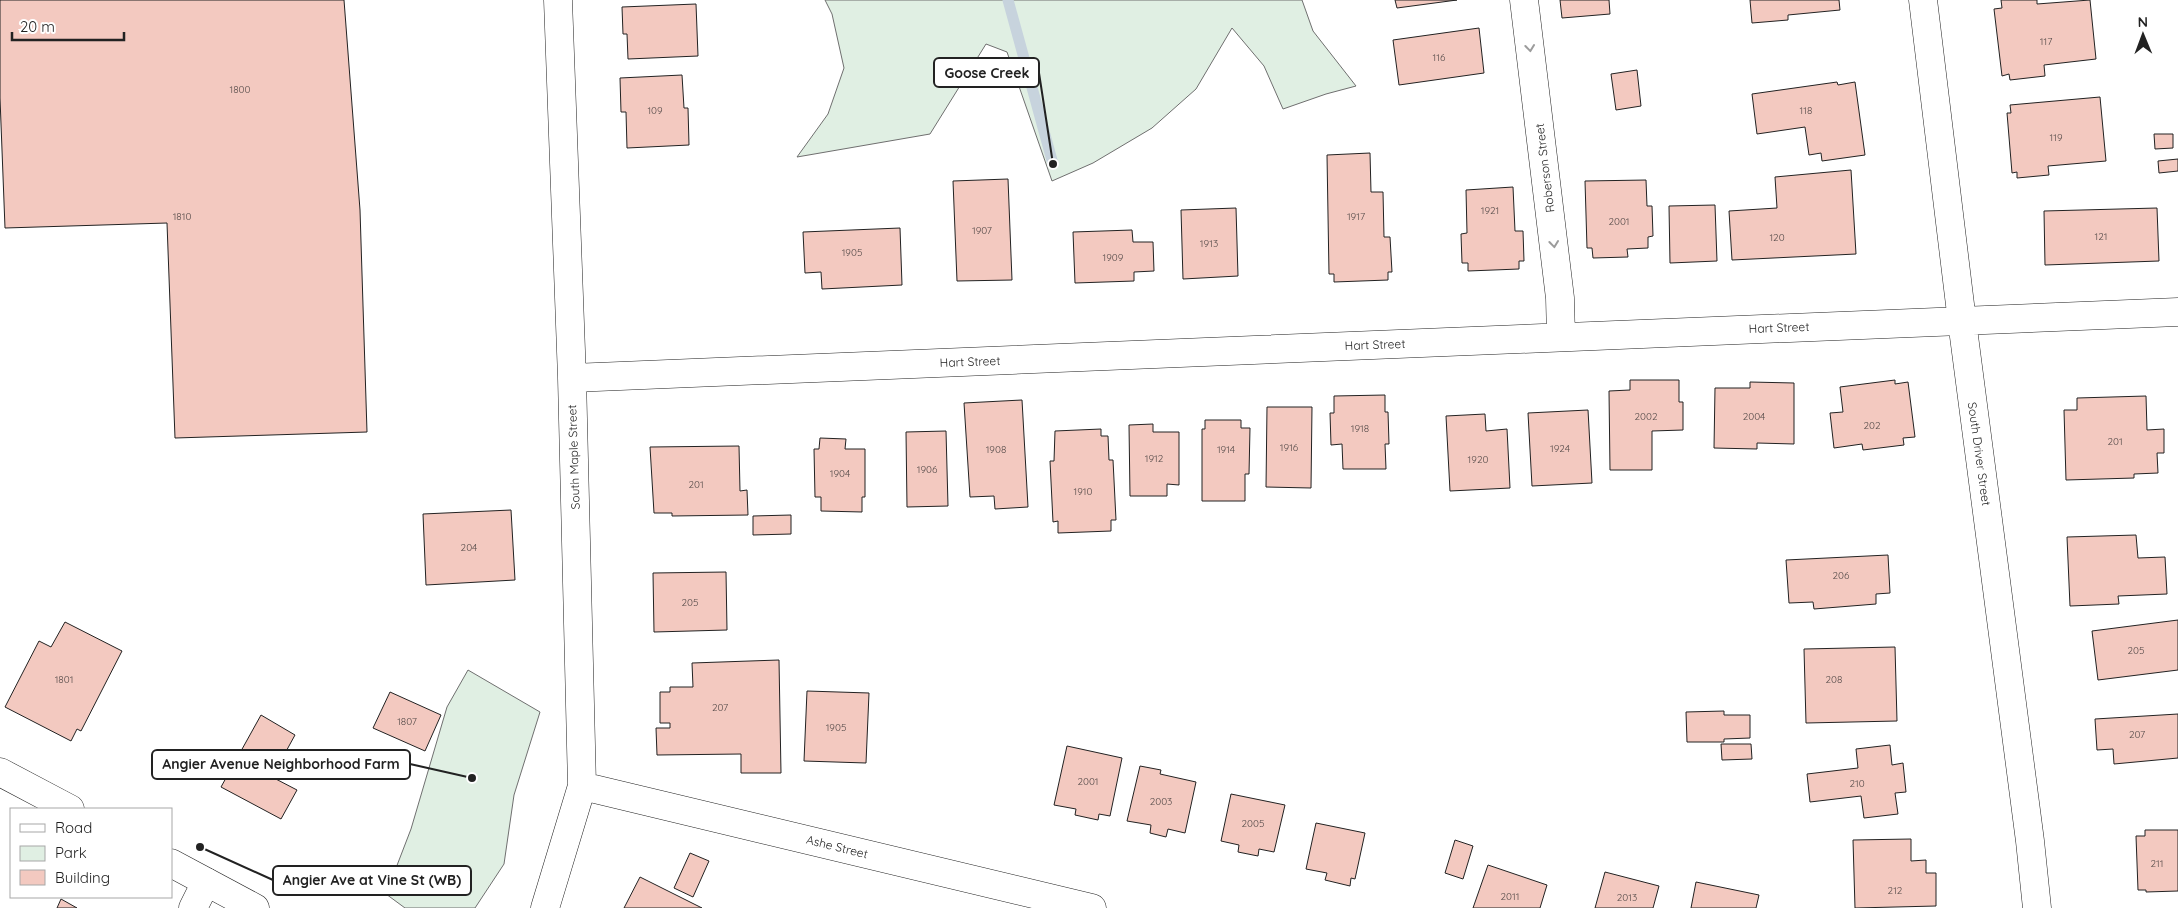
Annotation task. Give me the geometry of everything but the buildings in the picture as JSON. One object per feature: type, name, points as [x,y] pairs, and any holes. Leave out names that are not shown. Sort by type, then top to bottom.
[{"type":"street","name":"South Maple Street","points":[[545,908],[582,786],[572,378],[558,0]]},
{"type":"street","name":"Roberson Street","points":[[1524,0],[1560,298],[1561,337]]},
{"type":"street","name":"South Driver Street","points":[[1923,0],[2037,908]]},
{"type":"street","name":"Hart Street","points":[[572,378],[2178,312]]},
{"type":"street","points":[[0,772],[68,808]]},
{"type":"street","name":"Ashe Street","points":[[582,786],[1014,899],[1092,908]]},
{"type":"street","points":[[172,865],[255,908]]},
{"type":"street","points":[[193,908],[206,882]]},
{"type":"green space","points":[[825,0],[1302,0],[1313,31],[1356,86],[1283,109],[1264,66],[1232,28],[1196,89],[1152,128],[1093,163],[1052,181],[1007,52],[986,44],[930,134],[797,157],[828,114],[844,68],[832,14]]},
{"type":"green space","points":[[468,670],[540,712],[514,795],[504,864],[475,908],[405,908],[386,894],[411,829],[447,707]]},
{"type":"waterway","points":[[1008,0],[1053,164]]},
{"type":"place","name":"Goose Creek","points":[[1053,164]]},
{"type":"place","name":"Angier Avenue Neighborhood Farm","points":[[472,778]]},
{"type":"place","name":"Angier Ave at Vine St (WB)","points":[[200,847]]}]
